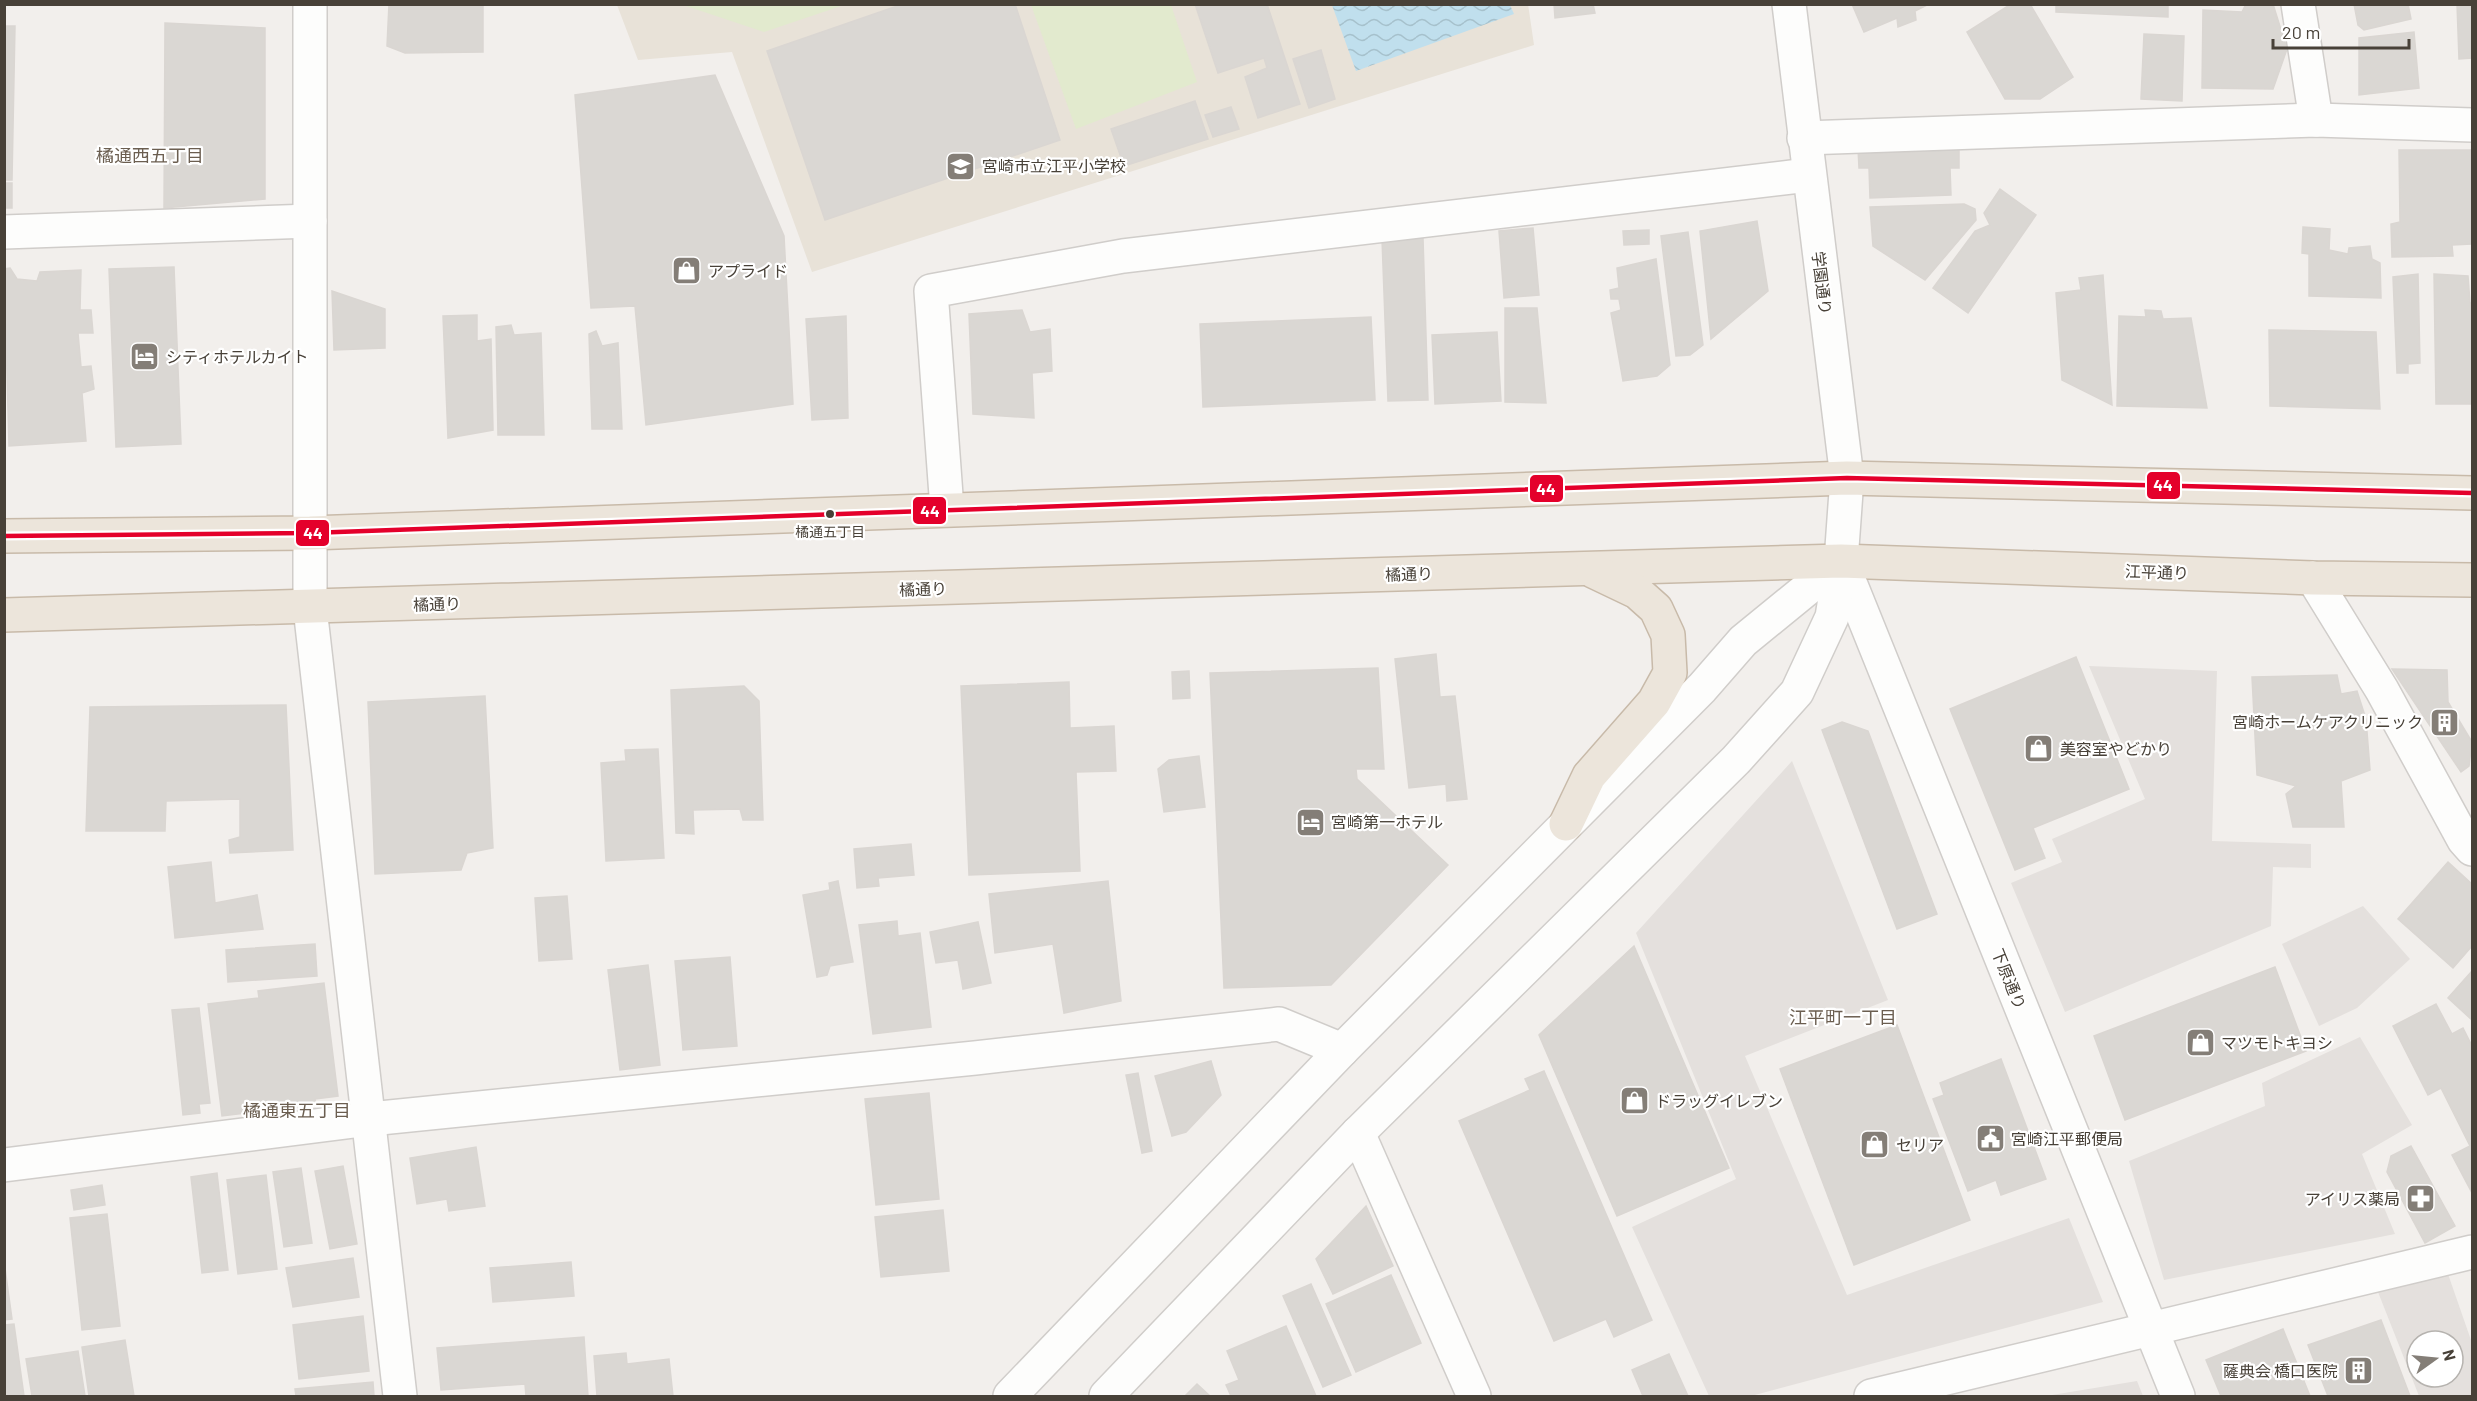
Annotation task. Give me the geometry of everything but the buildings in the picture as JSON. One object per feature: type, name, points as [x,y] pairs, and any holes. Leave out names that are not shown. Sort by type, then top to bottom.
[{"type":"highway","points":[[4,536],[310,533],[1846,478],[2472,493]]},
{"type":"highway","name":"橘通り","points":[[4,615],[310,608],[1841,561]]},
{"type":"highway","name":"江平通り","points":[[1841,561],[2313,578],[2472,580]]},
{"type":"highway","points":[[1566,824],[1589,776],[1654,702],[1670,673],[1668,635],[1656,609],[1637,592],[1588,569]]},
{"type":"street","points":[[310,4],[310,608],[400,1396]]},
{"type":"street","name":"学園通り","points":[[1106,1396],[1358,1132],[1736,760],[1797,692],[1832,617],[1841,561],[1846,478],[1789,4]]},
{"type":"street","points":[[2298,4],[2316,120]]},
{"type":"street","points":[[1804,138],[2316,120],[2472,125]]},
{"type":"street","points":[[947,509],[931,291],[1122,256],[1808,175]]},
{"type":"street","points":[[4,232],[310,221]]},
{"type":"street","points":[[1010,1396],[1341,1050],[1702,688],[1743,641],[1841,561]]},
{"type":"street","name":"下原通り","points":[[1841,561],[2178,1396]]},
{"type":"street","points":[[2313,578],[2382,690],[2464,840],[2472,849]]},
{"type":"street","points":[[4,1165],[370,1119],[975,1058],[1278,1024],[1341,1050]]},
{"type":"street","points":[[1358,1132],[1474,1396]]},
{"type":"street","points":[[1871,1396],[2472,1252]]},
{"type":"shaded area","name":"宮崎市立江平小学校","points":[[1528,4],[1534,45],[812,272],[732,52],[638,60],[617,5]]},
{"type":"shaded area","points":[[2089,666],[2217,671],[2212,841],[2311,844],[2311,868],[2273,867],[2271,926],[2065,1012],[2011,883],[2062,862],[2052,839],[2145,799]]},
{"type":"shaded area","points":[[1792,761],[1888,1000],[1745,1056],[1847,1295],[2069,1218],[2103,1302],[1751,1396],[1709,1396],[1632,1227],[1736,1179],[1636,933]]},
{"type":"shaded area","points":[[2363,906],[2410,959],[2357,1008],[2319,1026],[2282,944]]},
{"type":"shaded area","points":[[2360,1037],[2412,1125],[2362,1154],[2395,1234],[2164,1280],[2129,1161],[2265,1106],[2262,1083]]},
{"type":"shaded area","points":[[2448,1274],[2472,1343],[2472,1396],[2419,1396],[2416,1389],[2465,1389],[2465,1329],[2405,1329],[2405,1360],[2378,1292]]},
{"type":"shaded area","points":[[2137,1381],[2143,1396],[2046,1396]]},
{"type":"green space","points":[[844,4],[764,32],[683,5]]},
{"type":"green space","points":[[1031,5],[1171,5],[1197,82],[1076,129]]},
{"type":"water","points":[[1332,5],[1510,5],[1514,14],[1356,71]]},
{"type":"transit line","name":"44","points":[[4,536],[310,533],[1847,478],[2472,493]]},
{"type":"place","name":"宮崎市立江平小学校","points":[[961,166]]},
{"type":"place","name":"アプライド","points":[[687,271]]},
{"type":"place","name":"シティホテルカイト","points":[[145,357]]},
{"type":"place","name":"橘通五丁目","points":[[830,514]]},
{"type":"place","name":"宮崎ホームケアクリニック","points":[[2444,722]]},
{"type":"place","name":"美容室やどかり","points":[[2039,749]]},
{"type":"place","name":"宮崎第一ホテル","points":[[1310,822]]},
{"type":"place","name":"マツモトキヨシ","points":[[2200,1043]]},
{"type":"place","name":"ドラッグイレブン","points":[[1634,1101]]},
{"type":"place","name":"宮崎江平郵便局","points":[[1990,1139]]},
{"type":"place","name":"セリア","points":[[1875,1145]]},
{"type":"place","name":"アイリス薬局","points":[[2421,1199]]},
{"type":"place","name":"薩典会 橋口医院","points":[[2359,1371]]},
{"type":"district","name":"橘通西五丁目","points":[[150,156]]},
{"type":"district","name":"江平町一丁目","points":[[1843,1018]]},
{"type":"district","name":"橘通東五丁目","points":[[297,1111]]}]
